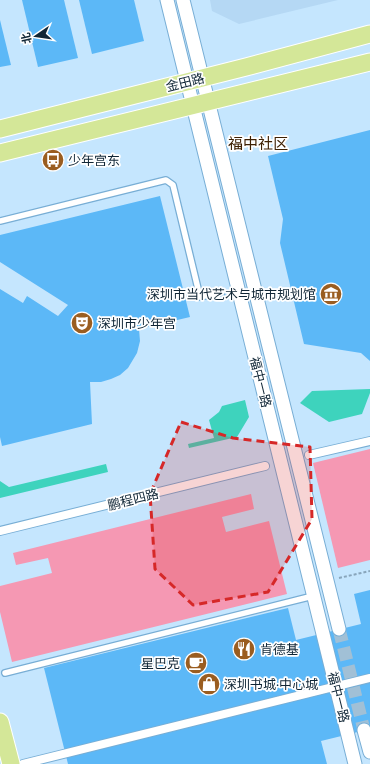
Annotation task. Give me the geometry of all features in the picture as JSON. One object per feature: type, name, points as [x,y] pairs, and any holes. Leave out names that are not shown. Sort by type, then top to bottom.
[{"type":"main road","name":"金田路","points":[[0,129],[370,34]]},
{"type":"main road","name":"金田路","points":[[0,153],[370,62]]},
{"type":"main road","points":[[0,722],[10,764]]},
{"type":"street","name":"福中一路","points":[[167,0],[195,79]]},
{"type":"street","name":"福中一路","points":[[183,0],[200,104],[314,596],[355,764]]},
{"type":"street","name":"福中一路","points":[[200,104],[339,630]]},
{"type":"street","points":[[309,456],[370,441]]},
{"type":"street","name":"鹏程四路","points":[[0,531],[265,466]]},
{"type":"street","points":[[23,764],[370,678]]},
{"type":"street","name":"福中一路","points":[[364,730],[370,752]]},
{"type":"lane","points":[[0,221],[166,180],[173,185],[200,297],[222,292]]},
{"type":"lane","points":[[5,674],[314,596]]},
{"type":"path","points":[[339,578],[370,571]]},
{"type":"highlighted area","points":[[181,422],[233,438],[310,447],[312,519],[268,592],[193,605],[155,569],[150,494]]},
{"type":"shaded area","points":[[210,0],[338,0],[239,24],[212,11]]},
{"type":"shaded area","points":[[370,389],[370,393],[362,414],[329,422],[300,403],[312,391]]},
{"type":"shaded area","points":[[245,400],[249,417],[237,437],[189,448],[188,444],[214,438],[209,420],[219,412],[222,406]]},
{"type":"shaded area","points":[[370,449],[370,560],[338,568],[313,463]]},
{"type":"shaded area","points":[[106,464],[108,472],[0,498],[0,481],[9,487]]},
{"type":"shaded area","points":[[251,494],[254,509],[222,517],[226,532],[269,521],[287,594],[12,662],[0,612],[0,586],[52,573],[48,558],[16,565],[13,553]]},
{"type":"building","points":[[22,0],[64,0],[78,58],[38,67]]},
{"type":"building","points":[[79,0],[134,0],[144,41],[92,54]]},
{"type":"building","points":[[0,20],[11,65],[0,67]]},
{"type":"building","name":"深圳市当代艺术与城市规划馆","points":[[370,130],[370,361],[361,353],[304,344],[280,243],[283,219],[268,156]]},
{"type":"building","name":"深圳市少年宫","points":[[160,196],[190,317],[139,329],[140,341],[137,353],[128,368],[120,375],[111,379],[101,382],[90,382],[92,424],[2,446],[0,437],[0,289],[23,303],[27,296],[58,316],[68,305],[0,262],[0,235]]},
{"type":"building","name":"深圳书城·中心城","points":[[370,590],[370,729],[321,741],[327,764],[68,764],[44,668],[288,608],[296,640],[361,624],[354,594]]},
{"type":"tunnel","points":[[339,629],[364,730]]},
{"type":"place","name":"少年宫东","points":[[53,160]]},
{"type":"place","name":"深圳市当代艺术与城市规划馆","points":[[331,294]]},
{"type":"place","name":"深圳市少年宫","points":[[82,323]]},
{"type":"place","name":"肯德基","points":[[244,649]]},
{"type":"place","name":"星巴克","points":[[196,663]]},
{"type":"place","name":"深圳书城·中心城","points":[[209,684]]},
{"type":"district","name":"福中社区","points":[[258,143]]}]
